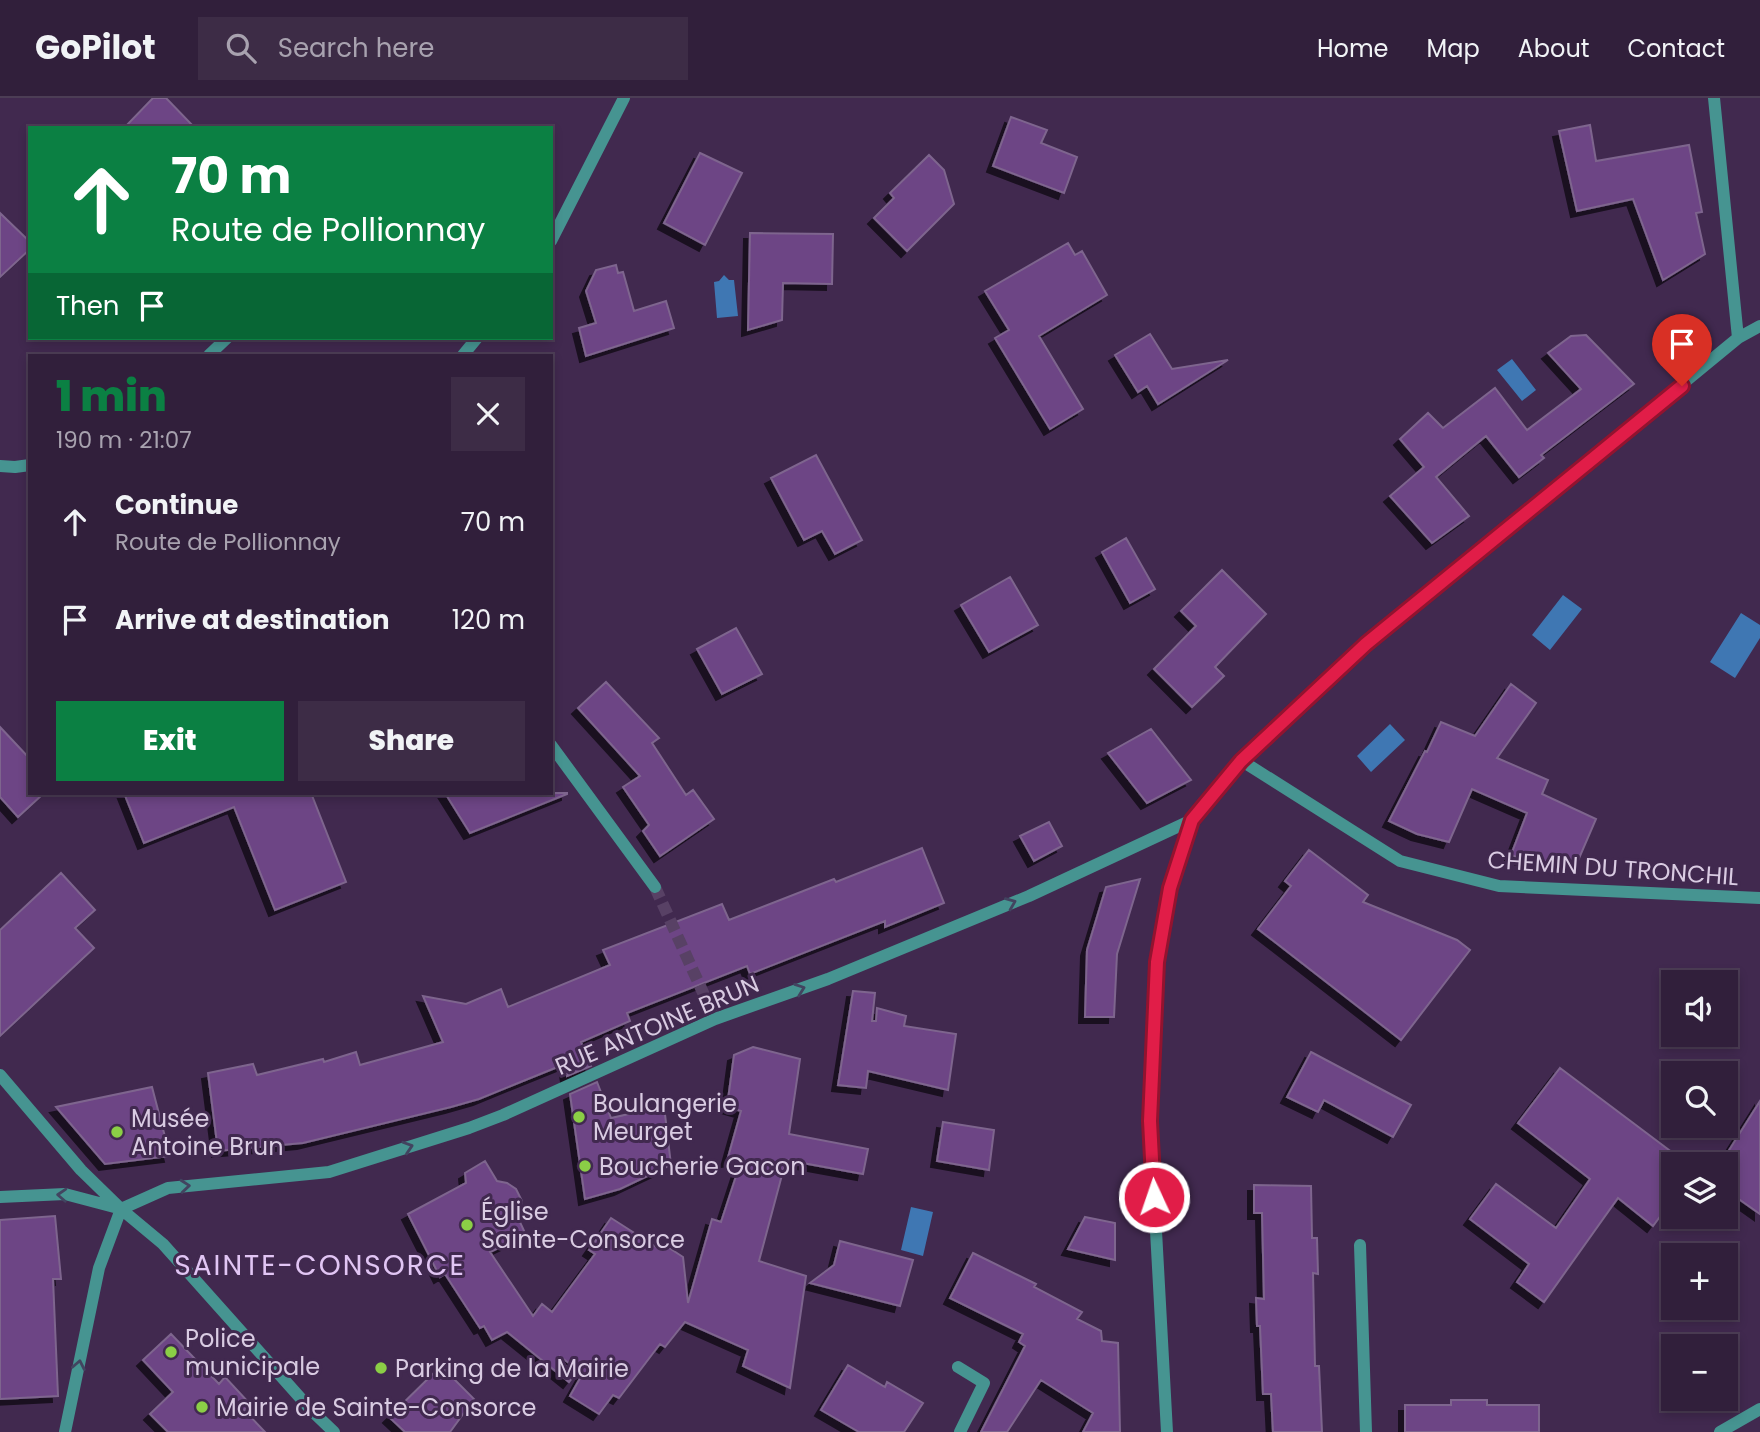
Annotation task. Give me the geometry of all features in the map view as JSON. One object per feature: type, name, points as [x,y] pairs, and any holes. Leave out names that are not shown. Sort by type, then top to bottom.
[{"type":"street","points":[[553,237],[624,98]]},
{"type":"street","points":[[1714,98],[1738,338]]},
{"type":"street","points":[[1167,1432],[1150,1121],[1157,962],[1170,888],[1192,820],[1241,761],[1366,644],[1738,338],[1760,326]]},
{"type":"street","points":[[210,354],[225,340]]},
{"type":"street","points":[[464,354],[475,340]]},
{"type":"street","points":[[0,466],[28,465]]},
{"type":"street","points":[[553,749],[654,887]]},
{"type":"street","name":"CHEMIN DU TRONCHIL","points":[[1241,761],[1400,861],[1499,887],[1760,898]]},
{"type":"street","name":"RUE ANTOINE BRUN","points":[[121,1209],[169,1188],[329,1172],[468,1128],[503,1115],[715,1019],[828,979],[1030,896],[1192,820]]},
{"type":"street","points":[[0,1075],[81,1170],[121,1209],[163,1244],[312,1411],[334,1432]]},
{"type":"street","points":[[0,1197],[65,1194],[121,1209]]},
{"type":"street","points":[[65,1432],[99,1268],[121,1209]]},
{"type":"street","points":[[1360,1245],[1366,1432]]},
{"type":"street","points":[[958,1367],[984,1383],[960,1432]]},
{"type":"street","points":[[1720,1432],[1760,1409]]},
{"type":"water","points":[[724,275],[729,280],[734,280],[738,316],[717,318],[714,282]]},
{"type":"water","points":[[1512,359],[1536,390],[1522,401],[1497,370]]},
{"type":"water","points":[[1563,595],[1582,609],[1550,650],[1532,635]]},
{"type":"water","points":[[1741,613],[1760,625],[1760,638],[1735,678],[1710,662]]},
{"type":"water","points":[[1390,724],[1405,740],[1371,772],[1357,756]]},
{"type":"water","points":[[911,1207],[933,1212],[923,1256],[901,1250]]},
{"type":"building","points":[[153,98],[166,98],[193,126],[126,126]]},
{"type":"building","points":[[1011,117],[1047,130],[1041,143],[1077,157],[1064,193],[993,166]]},
{"type":"building","points":[[1590,125],[1596,161],[1689,145],[1702,212],[1696,213],[1705,254],[1663,280],[1633,199],[1577,211],[1559,131]]},
{"type":"building","points":[[700,153],[742,173],[705,245],[664,223]]},
{"type":"building","points":[[929,155],[944,170],[954,204],[907,251],[874,218],[894,198],[890,193]]},
{"type":"building","points":[[0,213],[28,240],[28,251],[0,277]]},
{"type":"building","points":[[750,233],[833,234],[832,284],[783,283],[782,320],[748,330]]},
{"type":"building","points":[[1068,243],[1075,255],[1082,251],[1107,295],[1039,336],[1083,409],[1050,429],[995,338],[1009,330],[985,291]]},
{"type":"building","points":[[616,265],[618,273],[623,272],[634,311],[666,301],[674,328],[586,356],[579,328],[596,323],[586,291],[596,270]]},
{"type":"building","points":[[1150,334],[1172,369],[1228,360],[1158,404],[1147,386],[1138,392],[1115,355]]},
{"type":"building","points":[[1586,335],[1634,384],[1541,455],[1544,458],[1519,477],[1486,436],[1436,477],[1469,516],[1432,543],[1390,496],[1424,467],[1400,439],[1428,413],[1443,428],[1495,388],[1527,430],[1581,389],[1548,353],[1571,336]]},
{"type":"building","points":[[816,455],[862,540],[835,554],[822,531],[804,540],[771,478]]},
{"type":"building","points":[[1126,538],[1155,589],[1130,603],[1102,552]]},
{"type":"building","points":[[1222,570],[1266,614],[1215,667],[1224,676],[1192,707],[1154,669],[1196,626],[1181,611]]},
{"type":"building","points":[[1010,577],[1038,625],[989,652],[961,605]]},
{"type":"building","points":[[736,628],[762,674],[722,694],[697,649]]},
{"type":"building","points":[[606,682],[659,738],[652,743],[686,795],[693,790],[714,819],[660,856],[643,831],[649,825],[623,787],[640,776],[578,708]]},
{"type":"building","points":[[1511,684],[1536,703],[1497,758],[1548,780],[1542,794],[1596,819],[1577,863],[1528,861],[1511,855],[1527,813],[1472,789],[1449,842],[1417,834],[1389,821],[1441,722],[1475,736]]},
{"type":"building","points":[[0,727],[28,757],[28,795],[42,795],[18,817],[0,797]]},
{"type":"building","points":[[1151,729],[1191,780],[1147,803],[1108,753]]},
{"type":"building","points":[[567,793],[567,794],[470,833],[446,795]]},
{"type":"building","points":[[125,795],[312,795],[346,882],[275,910],[234,807],[144,843]]},
{"type":"building","points":[[1049,822],[1062,846],[1034,861],[1020,836]]},
{"type":"building","points":[[922,848],[944,903],[885,927],[885,921],[750,974],[747,966],[627,1013],[630,1021],[581,1042],[591,1066],[567,1076],[565,1064],[479,1099],[303,1143],[218,1151],[208,1073],[253,1064],[257,1075],[323,1059],[324,1062],[356,1052],[360,1065],[443,1042],[423,996],[466,1004],[501,989],[508,1007],[610,965],[603,950],[722,904],[729,920]]},
{"type":"building","points":[[1309,850],[1368,895],[1363,902],[1457,940],[1470,950],[1401,1040],[1258,929],[1291,886],[1285,881]]},
{"type":"building","points":[[61,873],[95,910],[75,928],[94,948],[0,1036],[0,930]]},
{"type":"building","points":[[1140,879],[1117,954],[1114,1017],[1085,1017],[1087,950],[1106,887]]},
{"type":"building","points":[[853,991],[875,993],[872,1021],[876,1021],[877,1008],[906,1016],[904,1026],[956,1034],[948,1090],[868,1071],[866,1088],[838,1085]]},
{"type":"building","points":[[753,1047],[800,1059],[789,1134],[868,1149],[863,1174],[786,1160],[759,1261],[806,1276],[790,1388],[743,1366],[748,1350],[685,1322],[665,1347],[660,1344],[619,1398],[613,1395],[599,1414],[570,1396],[583,1373],[559,1356],[573,1377],[569,1382],[507,1332],[492,1340],[484,1326],[480,1328],[445,1274],[440,1277],[408,1214],[466,1183],[465,1173],[485,1161],[497,1181],[516,1189],[522,1201],[518,1218],[526,1235],[490,1252],[533,1316],[542,1304],[552,1312],[595,1254],[589,1250],[611,1218],[661,1250],[666,1246],[683,1257],[688,1303],[712,1219],[721,1222],[740,1164],[733,1160],[727,1161],[741,1111],[727,1107],[734,1055]]},
{"type":"building","points":[[1311,1052],[1411,1105],[1393,1137],[1324,1100],[1318,1112],[1287,1097]]},
{"type":"building","points":[[1560,1068],[1672,1152],[1661,1152],[1661,1215],[1653,1226],[1618,1198],[1544,1302],[1517,1282],[1529,1264],[1470,1219],[1496,1184],[1556,1228],[1590,1179],[1518,1123]]},
{"type":"building","points":[[597,1082],[611,1118],[664,1106],[671,1165],[620,1189],[585,1199],[570,1094]]},
{"type":"building","points":[[152,1087],[170,1156],[105,1164],[56,1107]]},
{"type":"building","points":[[1760,1101],[1760,1214],[1738,1198],[1738,1152],[1728,1152]]},
{"type":"building","points":[[943,1122],[994,1130],[989,1170],[937,1161]]},
{"type":"building","points":[[1254,1185],[1311,1186],[1312,1238],[1317,1238],[1318,1274],[1313,1273],[1315,1366],[1319,1366],[1322,1432],[1273,1432],[1271,1394],[1263,1394],[1260,1326],[1257,1326],[1256,1298],[1264,1299],[1262,1213],[1254,1213]]},
{"type":"building","points":[[55,1216],[61,1279],[53,1279],[58,1396],[0,1399],[0,1220]]},
{"type":"building","points":[[1085,1217],[1115,1223],[1115,1260],[1068,1249]]},
{"type":"building","points":[[840,1241],[913,1260],[900,1306],[810,1283],[834,1265]]},
{"type":"building","points":[[973,1253],[1036,1284],[1034,1287],[1082,1312],[1077,1319],[1101,1331],[1102,1341],[1118,1343],[1120,1432],[1083,1432],[1093,1413],[1041,1380],[1007,1432],[981,1432],[1025,1346],[1019,1342],[1023,1334],[950,1298]]},
{"type":"building","points":[[171,1334],[219,1384],[225,1377],[250,1404],[244,1410],[265,1432],[168,1432],[150,1414],[173,1392],[143,1360]]},
{"type":"building","points":[[848,1365],[885,1387],[887,1382],[923,1403],[904,1432],[859,1432],[821,1410]]},
{"type":"building","points":[[441,1366],[474,1399],[450,1432],[405,1432],[389,1417]]},
{"type":"building","points":[[1451,1400],[1487,1400],[1487,1405],[1539,1405],[1539,1432],[1405,1432],[1405,1405],[1451,1405]]},
{"type":"tunnel","points":[[655,887],[715,1019]]},
{"type":"place","name":"Boulangerie Meurget","points":[[579,1117]]},
{"type":"place","name":"Musée Antoine Brun","points":[[117,1132]]},
{"type":"place","name":"Boucherie Gacon","points":[[585,1166]]},
{"type":"place","name":"Église Sainte-Consorce","points":[[467,1225]]},
{"type":"place","name":"Police municipale","points":[[171,1352]]},
{"type":"place","name":"Parking de la Mairie","points":[[381,1368]]},
{"type":"place","name":"Mairie de Sainte-Consorce","points":[[202,1407]]},
{"type":"district","name":"SAINTE-CONSORCE","points":[[320,1265]]},
{"type":"route","points":[[1154,1197],[1150,1121],[1157,962],[1170,888],[1192,820],[1241,761],[1366,644],[1682,386]]}]
